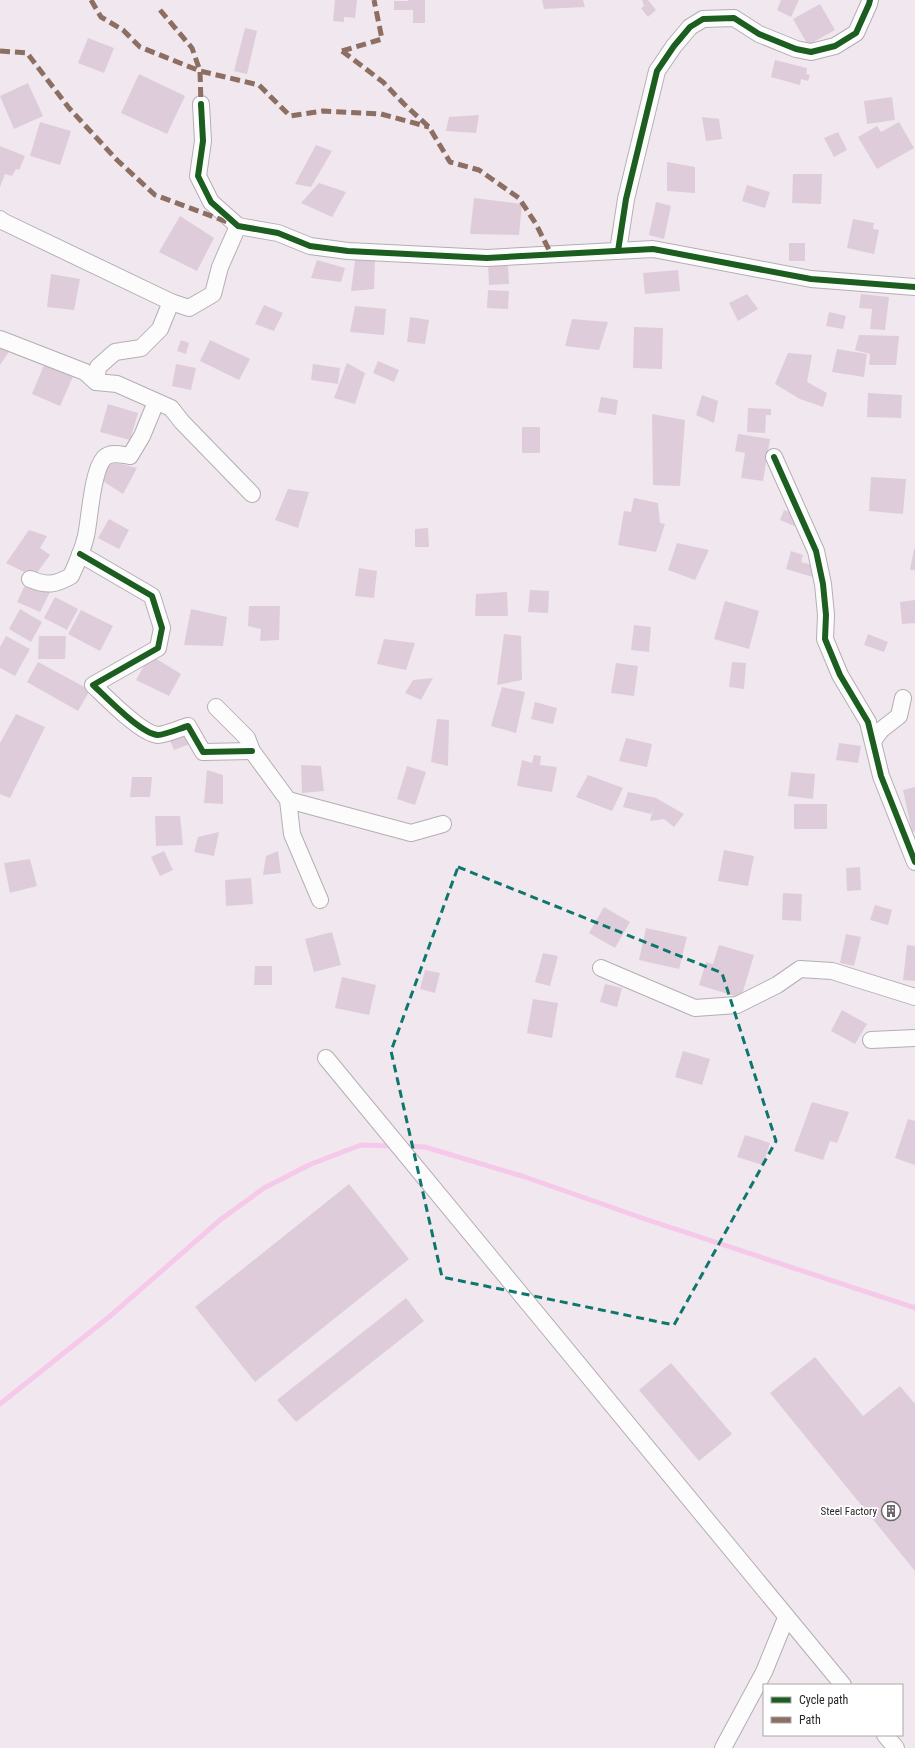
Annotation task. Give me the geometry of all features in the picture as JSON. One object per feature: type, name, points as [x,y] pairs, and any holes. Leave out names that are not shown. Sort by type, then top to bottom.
[{"type":"street","points":[[618,251],[626,199],[657,71],[674,46],[690,27],[703,19],[734,18],[759,34],[796,49],[811,52],[835,46],[856,33],[870,0]]},
{"type":"street","points":[[201,104],[203,141],[198,176],[211,202],[238,226],[278,233],[310,246],[348,251],[487,258],[653,249],[811,279],[915,287]]},
{"type":"street","points":[[0,218],[2,221],[171,302],[190,308],[213,294],[220,267],[238,226]]},
{"type":"street","points":[[96,382],[98,367],[115,352],[141,348],[160,329],[171,302]]},
{"type":"street","points":[[0,339],[85,372],[96,382],[117,384],[171,408],[182,422],[252,494]]},
{"type":"street","points":[[30,580],[45,585],[62,581],[71,576],[86,537],[94,487],[100,466],[105,458],[112,454],[130,456],[142,436],[156,402]]},
{"type":"street","points":[[774,457],[816,551],[825,607],[825,639],[840,675],[868,722],[881,776],[915,862]]},
{"type":"street","points":[[80,554],[152,596],[162,628],[158,648],[93,685],[127,716],[144,729],[159,735],[188,726],[203,752],[252,751]]},
{"type":"street","points":[[872,741],[881,730],[899,716],[904,698]]},
{"type":"street","points":[[216,707],[247,738],[252,751],[288,800],[292,834],[320,900]]},
{"type":"street","points":[[288,800],[411,833],[443,824]]},
{"type":"street","points":[[601,968],[695,1008],[738,1005],[777,985],[800,969],[832,971],[915,997]]},
{"type":"street","points":[[872,1040],[915,1038]]},
{"type":"street","points":[[326,1058],[786,1618],[842,1684]]},
{"type":"street","points":[[724,1748],[764,1672],[786,1618]]},
{"type":"street","points":[[886,1736],[896,1748]]},
{"type":"highlighted area","points":[[458,867],[722,973],[776,1141],[674,1325],[442,1277],[391,1051]]},
{"type":"building","points":[[335,0],[357,0],[355,18],[344,17],[344,22],[333,21]]},
{"type":"building","points":[[425,0],[425,23],[413,23],[413,10],[394,10],[394,1]]},
{"type":"building","points":[[542,0],[583,0],[585,7],[544,9]]},
{"type":"building","points":[[642,0],[648,0],[656,10],[648,17],[641,8],[644,6]]},
{"type":"building","points":[[781,0],[799,0],[791,17],[777,10]]},
{"type":"building","points":[[820,4],[835,30],[808,45],[793,19]]},
{"type":"building","points":[[245,28],[257,31],[247,74],[234,71]]},
{"type":"building","points":[[88,38],[114,48],[104,73],[78,63]]},
{"type":"building","points":[[775,60],[807,68],[806,74],[810,75],[808,81],[801,79],[800,85],[771,77]]},
{"type":"building","points":[[139,74],[185,96],[167,134],[121,113]]},
{"type":"building","points":[[28,83],[43,116],[14,129],[0,96]]},
{"type":"building","points":[[892,97],[895,120],[867,124],[864,101]]},
{"type":"building","points":[[479,115],[476,133],[446,131],[449,117]]},
{"type":"building","points":[[702,117],[719,119],[722,139],[706,141]]},
{"type":"building","points":[[40,122],[71,131],[60,165],[30,156]]},
{"type":"building","points":[[899,122],[914,148],[877,169],[858,137],[877,126],[881,132]]},
{"type":"building","points":[[838,132],[847,150],[834,157],[824,138]]},
{"type":"building","points":[[316,145],[332,151],[311,187],[295,184]]},
{"type":"building","points":[[0,146],[25,156],[19,170],[16,169],[12,176],[5,174],[0,187]]},
{"type":"building","points":[[667,162],[695,167],[695,193],[667,191]]},
{"type":"building","points":[[793,174],[822,174],[821,204],[792,203]]},
{"type":"building","points":[[319,183],[346,192],[332,217],[301,203]]},
{"type":"building","points":[[747,185],[770,192],[765,208],[742,201]]},
{"type":"building","points":[[474,198],[522,204],[519,235],[470,234]]},
{"type":"building","points":[[656,202],[671,206],[664,239],[649,235]]},
{"type":"building","points":[[180,216],[214,238],[197,271],[159,252]]},
{"type":"building","points":[[853,219],[874,223],[873,229],[879,230],[874,254],[847,248]]},
{"type":"building","points":[[789,243],[805,243],[805,261],[789,261]]},
{"type":"building","points":[[317,260],[345,268],[341,282],[311,278]]},
{"type":"building","points":[[355,260],[375,261],[374,289],[351,291]]},
{"type":"building","points":[[488,263],[508,263],[509,284],[489,285]]},
{"type":"building","points":[[678,270],[680,291],[645,294],[643,273]]},
{"type":"building","points":[[51,274],[80,279],[74,310],[47,307]]},
{"type":"building","points":[[488,290],[509,291],[508,309],[487,308]]},
{"type":"building","points":[[747,294],[758,309],[738,321],[729,303]]},
{"type":"building","points":[[861,294],[889,297],[885,330],[870,329],[872,309],[859,308]]},
{"type":"building","points":[[264,305],[283,313],[274,331],[255,324]]},
{"type":"building","points":[[355,306],[386,309],[384,335],[350,332]]},
{"type":"building","points":[[829,312],[846,316],[843,329],[826,326]]},
{"type":"building","points":[[410,317],[429,320],[425,344],[407,342]]},
{"type":"building","points":[[572,319],[608,322],[599,350],[565,346]]},
{"type":"building","points":[[634,327],[663,328],[662,369],[633,368]]},
{"type":"building","points":[[859,335],[899,336],[896,365],[869,365],[870,354],[855,350]]},
{"type":"building","points":[[181,340],[189,343],[186,354],[177,351]]},
{"type":"building","points":[[210,340],[250,359],[239,380],[200,361]]},
{"type":"building","points":[[0,345],[11,349],[0,365]]},
{"type":"building","points":[[837,349],[867,354],[864,377],[832,372]]},
{"type":"building","points":[[788,353],[812,355],[807,382],[827,393],[823,407],[800,399],[775,384]]},
{"type":"building","points":[[46,360],[75,372],[60,406],[32,394]]},
{"type":"building","points":[[378,361],[399,370],[394,382],[373,373]]},
{"type":"building","points":[[347,363],[365,373],[355,404],[334,398]]},
{"type":"building","points":[[176,364],[196,368],[191,390],[172,386]]},
{"type":"building","points":[[313,364],[340,368],[338,384],[311,380]]},
{"type":"building","points":[[868,393],[902,395],[901,418],[867,417]]},
{"type":"building","points":[[702,395],[718,401],[714,423],[696,415]]},
{"type":"building","points":[[601,397],[618,400],[616,415],[598,412]]},
{"type":"building","points":[[108,404],[138,413],[130,440],[100,432]]},
{"type":"building","points":[[748,408],[771,409],[771,415],[766,415],[765,433],[747,432]]},
{"type":"building","points":[[652,414],[685,420],[680,486],[653,485]]},
{"type":"building","points":[[522,427],[540,427],[540,453],[522,453]]},
{"type":"building","points":[[738,434],[770,439],[763,481],[741,478],[745,453],[735,451]]},
{"type":"building","points":[[110,461],[137,468],[123,494],[98,478]]},
{"type":"building","points":[[871,477],[906,479],[903,514],[869,511]]},
{"type":"building","points":[[288,489],[309,492],[298,528],[275,520]]},
{"type":"building","points":[[634,498],[658,503],[660,523],[665,524],[656,552],[618,545],[624,511],[631,512]]},
{"type":"building","points":[[784,510],[798,515],[797,527],[780,520]]},
{"type":"building","points":[[109,519],[129,530],[119,549],[98,538]]},
{"type":"building","points":[[428,528],[429,547],[415,547],[415,529]]},
{"type":"building","points":[[29,530],[47,536],[40,548],[50,555],[34,577],[6,563]]},
{"type":"building","points":[[677,543],[709,550],[695,580],[668,570]]},
{"type":"building","points":[[914,549],[915,570],[910,570]]},
{"type":"building","points":[[791,551],[803,555],[801,562],[816,566],[813,577],[786,569]]},
{"type":"building","points":[[359,568],[377,571],[374,598],[355,596]]},
{"type":"building","points":[[27,581],[50,592],[40,612],[17,602]]},
{"type":"building","points":[[530,590],[549,591],[548,613],[528,612]]},
{"type":"building","points":[[507,592],[508,616],[475,616],[476,594]]},
{"type":"building","points":[[55,597],[78,609],[67,630],[44,618]]},
{"type":"building","points":[[915,600],[915,623],[902,624],[900,602]]},
{"type":"building","points":[[725,601],[759,611],[749,649],[714,639]]},
{"type":"building","points":[[249,606],[280,606],[279,640],[260,641],[261,629],[248,626]]},
{"type":"building","points":[[20,609],[42,622],[31,642],[9,629]]},
{"type":"building","points":[[191,609],[227,617],[223,646],[184,645]]},
{"type":"building","points":[[81,610],[113,626],[100,651],[68,634]]},
{"type":"building","points":[[634,625],[651,627],[649,652],[631,650]]},
{"type":"building","points":[[504,634],[521,636],[522,680],[497,685]]},
{"type":"building","points":[[868,634],[888,642],[884,652],[864,645]]},
{"type":"building","points":[[6,636],[30,649],[15,676],[0,668],[0,647]]},
{"type":"building","points":[[39,636],[66,636],[65,659],[38,659]]},
{"type":"building","points":[[384,639],[415,643],[406,670],[377,664]]},
{"type":"building","points":[[150,655],[181,674],[169,696],[136,680]]},
{"type":"building","points":[[38,662],[90,690],[78,711],[27,682]]},
{"type":"building","points":[[732,662],[746,663],[744,689],[729,687]]},
{"type":"building","points":[[616,663],[638,666],[634,696],[611,693]]},
{"type":"building","points":[[433,678],[421,700],[405,693],[413,680]]},
{"type":"building","points":[[502,687],[525,692],[516,733],[491,726]]},
{"type":"building","points":[[535,702],[557,708],[553,724],[531,719]]},
{"type":"building","points":[[16,714],[45,727],[10,798],[0,794],[0,743]]},
{"type":"building","points":[[437,719],[449,720],[448,766],[431,762]]},
{"type":"building","points":[[185,732],[190,744],[174,750],[169,738]]},
{"type":"building","points":[[626,738],[652,744],[647,767],[619,761]]},
{"type":"building","points":[[839,743],[861,746],[858,763],[836,760]]},
{"type":"building","points":[[534,755],[541,756],[540,765],[557,767],[552,792],[517,786],[522,760],[532,763]]},
{"type":"building","points":[[301,765],[321,766],[324,791],[302,793]]},
{"type":"building","points":[[407,766],[426,772],[415,805],[397,799]]},
{"type":"building","points":[[207,770],[223,775],[223,804],[204,803]]},
{"type":"building","points":[[791,772],[815,774],[813,799],[788,796]]},
{"type":"building","points":[[588,775],[623,788],[612,811],[576,797]]},
{"type":"building","points":[[132,777],[152,777],[150,797],[130,797]]},
{"type":"building","points":[[915,787],[915,831],[912,832],[903,790]]},
{"type":"building","points":[[628,792],[656,798],[684,814],[674,827],[664,819],[650,821],[654,805],[651,814],[623,807]]},
{"type":"building","points":[[794,804],[827,804],[827,829],[794,829]]},
{"type":"building","points":[[155,816],[180,816],[183,845],[156,846]]},
{"type":"building","points":[[219,832],[214,856],[194,852],[198,837]]},
{"type":"building","points":[[724,850],[754,856],[748,886],[718,881]]},
{"type":"building","points":[[164,851],[173,870],[160,876],[151,857]]},
{"type":"building","points":[[278,851],[281,873],[263,875],[266,856]]},
{"type":"building","points":[[30,859],[37,886],[10,893],[4,863]]},
{"type":"building","points":[[860,867],[861,890],[847,891],[846,868]]},
{"type":"building","points":[[251,878],[253,904],[226,906],[225,880]]},
{"type":"building","points":[[783,893],[802,894],[801,921],[782,920]]},
{"type":"building","points":[[875,905],[892,910],[888,925],[870,920]]},
{"type":"building","points":[[604,907],[630,922],[615,948],[589,933]]},
{"type":"building","points":[[646,928],[687,937],[679,969],[639,960]]},
{"type":"building","points":[[332,932],[341,965],[314,972],[305,939]]},
{"type":"building","points":[[846,934],[861,937],[854,966],[840,963]]},
{"type":"building","points":[[719,945],[754,955],[741,998],[699,985],[706,962],[713,964]]},
{"type":"building","points":[[907,945],[915,946],[915,981],[903,980]]},
{"type":"building","points":[[543,953],[558,956],[550,986],[535,982]]},
{"type":"building","points":[[255,966],[272,966],[272,985],[254,985]]},
{"type":"building","points":[[425,970],[440,973],[435,993],[420,989]]},
{"type":"building","points":[[342,977],[376,985],[369,1015],[335,1008]]},
{"type":"building","points":[[605,984],[622,988],[617,1007],[600,1002]]},
{"type":"building","points":[[533,999],[558,1003],[552,1038],[527,1033]]},
{"type":"building","points":[[842,1010],[867,1024],[855,1044],[831,1031]]},
{"type":"building","points":[[683,1051],[710,1059],[702,1085],[675,1077]]},
{"type":"building","points":[[812,1102],[849,1112],[837,1143],[830,1141],[823,1160],[794,1151]]},
{"type":"building","points":[[908,1119],[915,1121],[915,1165],[895,1158]]},
{"type":"building","points":[[745,1135],[770,1143],[763,1165],[737,1157]]},
{"type":"building","points":[[349,1184],[409,1259],[255,1382],[195,1307]]},
{"type":"building","points":[[406,1298],[424,1321],[296,1422],[277,1400]]},
{"type":"building","name":"Steel Factory","points":[[815,1357],[863,1416],[900,1386],[915,1404],[915,1571],[770,1393]]},
{"type":"building","points":[[671,1363],[732,1434],[699,1461],[639,1390]]},
{"type":"waterway","points":[[0,1404],[109,1317],[220,1220],[264,1188],[311,1164],[361,1145],[394,1146]]},
{"type":"waterway","points":[[404,1146],[425,1147],[525,1177],[645,1219],[915,1308]]},
{"type":"marked path","points":[[91,0],[101,17],[123,30],[140,47],[200,71],[259,85],[290,116],[323,111],[381,114],[429,127]]},
{"type":"marked path","points":[[342,51],[382,39],[374,0]]},
{"type":"marked path","points":[[160,10],[192,48],[200,71],[201,104]]},
{"type":"marked path","points":[[0,51],[27,53],[69,108],[117,160],[155,195],[230,223]]},
{"type":"marked path","points":[[342,51],[383,82],[429,127],[450,162],[479,170],[519,198],[536,224],[552,256]]},
{"type":"cycle path","points":[[618,251],[626,199],[657,71],[674,46],[690,27],[703,19],[734,18],[759,34],[796,49],[811,52],[835,46],[856,33],[870,0]]},
{"type":"cycle path","points":[[201,104],[203,141],[198,176],[211,202],[238,226],[278,233],[310,246],[348,251],[487,258],[653,249],[811,279],[915,287]]},
{"type":"cycle path","points":[[774,457],[816,551],[823,584],[826,615],[825,639],[840,675],[868,722],[881,776],[915,862]]},
{"type":"cycle path","points":[[80,554],[152,596],[162,628],[158,648],[93,685],[133,722],[151,733],[161,735],[188,726],[203,752],[252,751]]},
{"type":"place","name":"Steel Factory","points":[[891,1511]]}]
